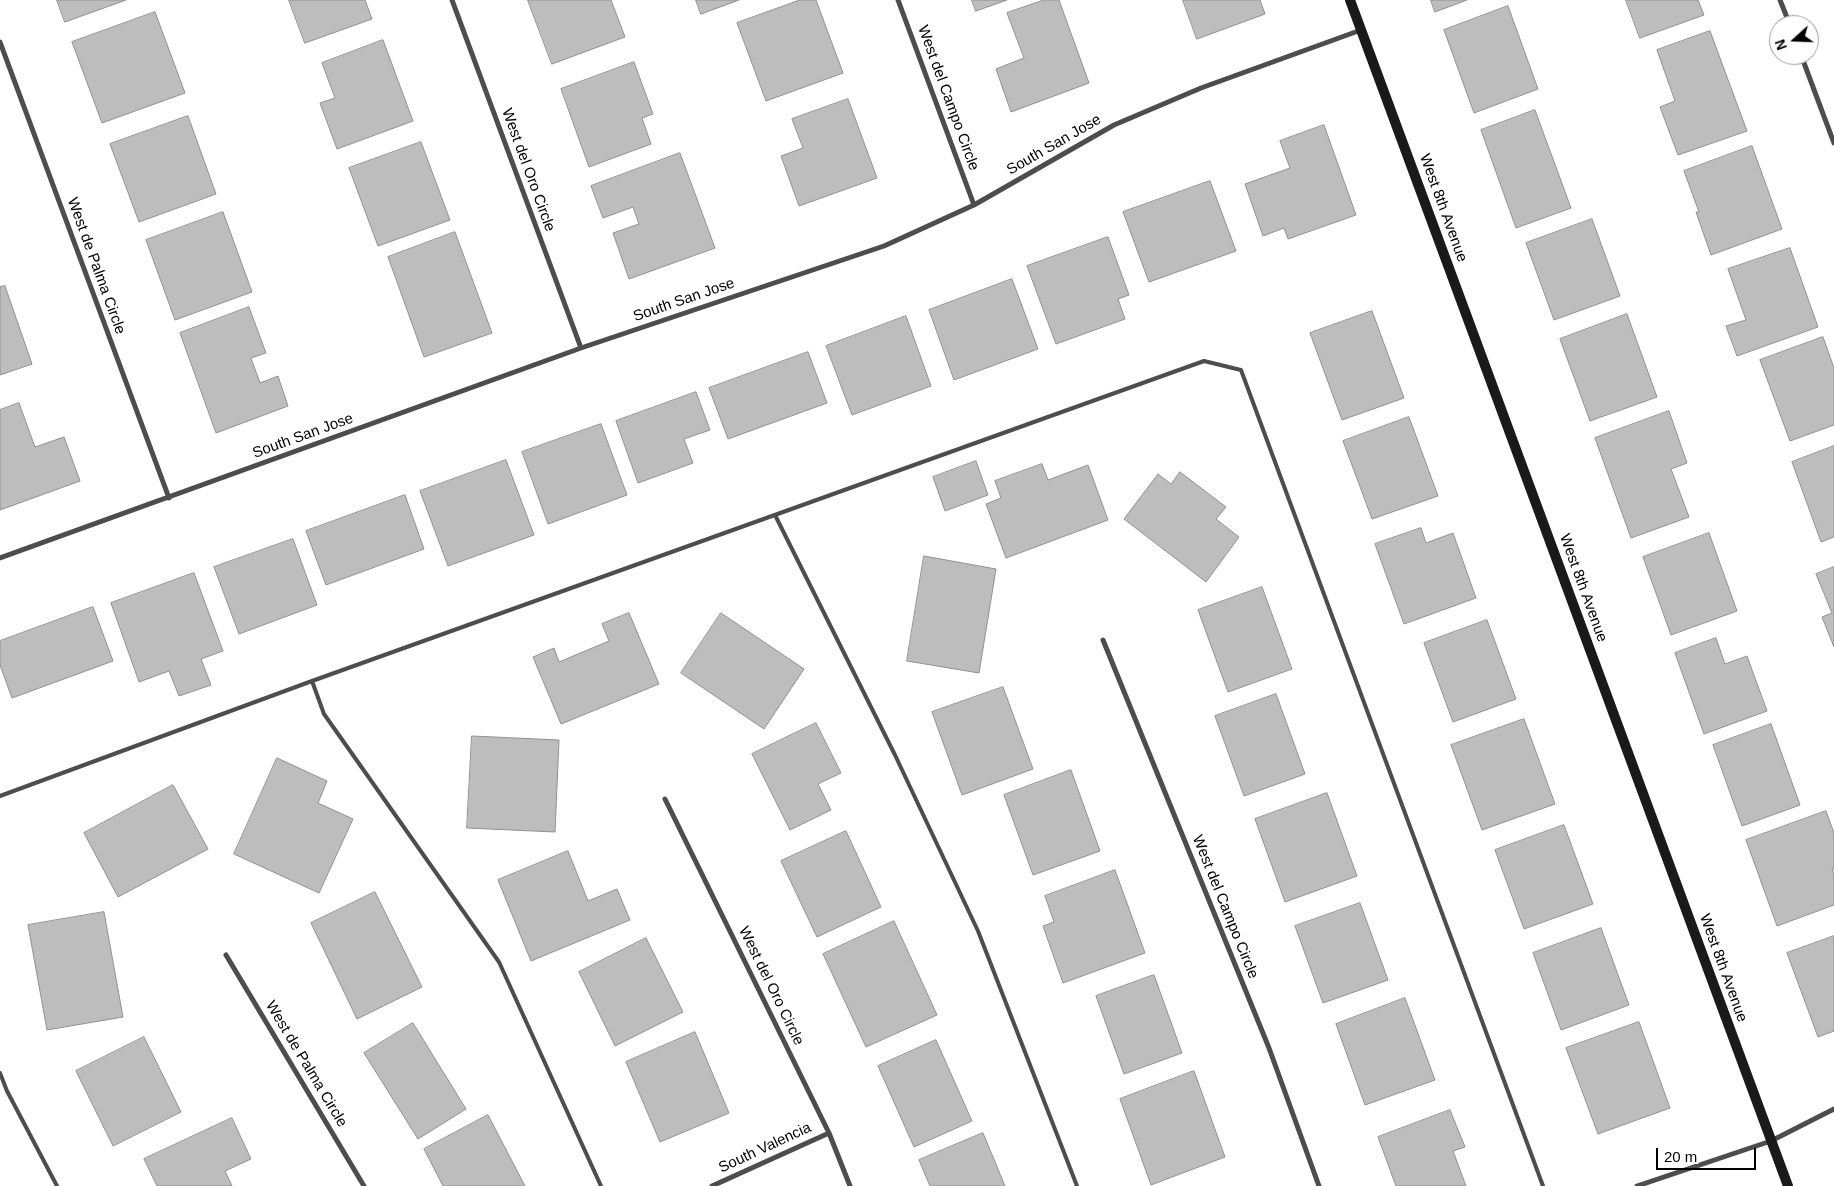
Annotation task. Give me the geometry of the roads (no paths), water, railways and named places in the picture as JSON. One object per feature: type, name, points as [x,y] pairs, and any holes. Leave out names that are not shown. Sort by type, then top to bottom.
[{"type":"street","name":"West del Oro Circle","points":[[452,0],[581,348]]},
{"type":"street","name":"West del Campo Circle","points":[[898,0],[974,205]]},
{"type":"street","name":"West 8th Avenue","points":[[1350,0],[1788,1186]]},
{"type":"street","points":[[1780,0],[1786,15]]},
{"type":"street","name":"South San Jose","points":[[0,558],[581,348],[884,246],[974,205],[1114,125],[1201,88],[1361,30]]},
{"type":"street","name":"West de Palma Circle","points":[[0,42],[169,498]]},
{"type":"street","points":[[1805,65],[1834,143]]},
{"type":"street","name":"West del Campo Circle","points":[[1103,640],[1269,1048],[1319,1186]]},
{"type":"street","name":"West del Oro Circle","points":[[665,799],[828,1133],[850,1186]]},
{"type":"street","name":"West de Palma Circle","points":[[226,955],[364,1186]]},
{"type":"street","points":[[1637,1186],[1771,1141],[1834,1109]]},
{"type":"street","name":"South Valencia","points":[[712,1186],[828,1133]]},
{"type":"lane","points":[[0,796],[312,681],[1204,361],[1241,370],[1543,1186]]},
{"type":"lane","points":[[775,515],[895,755],[978,931],[1078,1186]]},
{"type":"lane","points":[[312,681],[324,714],[499,962],[601,1186]]},
{"type":"lane","points":[[0,1073],[7,1091],[57,1186]]}]
